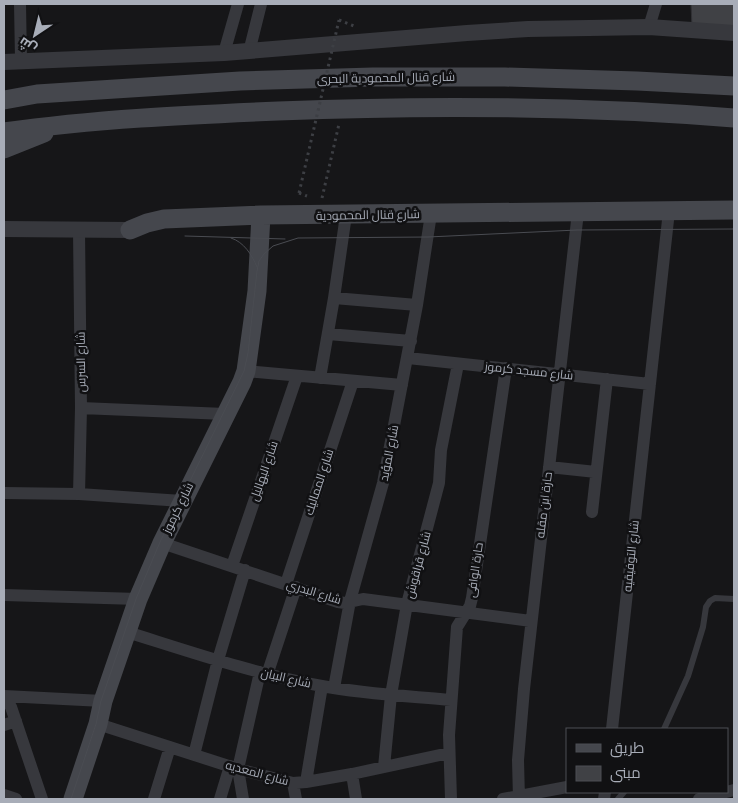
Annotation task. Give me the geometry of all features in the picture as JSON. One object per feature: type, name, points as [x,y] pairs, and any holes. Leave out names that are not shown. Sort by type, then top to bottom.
[{"type":"main road","name":"شارع قنال المحمودية البحرى","points":[[37,94],[240,81],[373,77],[505,77],[734,86]]},
{"type":"main road","points":[[4,91],[37,94]]},
{"type":"main road","points":[[4,100],[37,94]]},
{"type":"main road","points":[[4,132],[66,123],[205,114],[343,109],[486,108],[644,112],[734,118]]},
{"type":"main road","points":[[4,149],[66,123]]},
{"type":"main road","name":"شارع قنال المحمودية","points":[[130,230],[146,223],[164,219],[262,215],[734,210]]},
{"type":"main road","name":"شارع كرموز","points":[[73,799],[98,724],[103,701],[138,599],[182,500],[246,371],[257,291],[262,215]]},
{"type":"street","points":[[20,4],[21,60]]},
{"type":"street","points":[[224,54],[238,4]]},
{"type":"street","points":[[249,52],[261,4]]},
{"type":"street","points":[[649,27],[656,4]]},
{"type":"street","points":[[4,62],[224,54],[467,32],[649,27],[734,33]]},
{"type":"street","name":"شارع التوفيقيه","points":[[612,728],[669,211]]},
{"type":"street","name":"حارة ابن مقله","points":[[519,798],[518,760],[531,621],[578,212]]},
{"type":"street","name":"شارع المؤيد","points":[[296,799],[383,482],[408,358],[431,214]]},
{"type":"street","points":[[320,378],[346,215]]},
{"type":"street","name":"شارع قنال المحمودية","points":[[4,229],[130,230]]},
{"type":"street","name":"شارع السرس","points":[[78,494],[81,408],[79,230]]},
{"type":"street","points":[[334,298],[417,304]]},
{"type":"street","points":[[328,334],[411,341]]},
{"type":"street","name":"شارع مسجد كرموز","points":[[408,358],[650,384]]},
{"type":"street","name":"شارع قراقوش","points":[[384,767],[391,695],[407,604],[438,483],[442,450],[458,364]]},
{"type":"street","name":"حارة الوافى","points":[[451,799],[449,753],[457,627],[472,598],[506,368]]},
{"type":"street","points":[[246,371],[402,385]]},
{"type":"street","name":"شارع البهاليل","points":[[232,566],[296,376]]},
{"type":"street","points":[[592,512],[607,379]]},
{"type":"street","name":"شارع المماليك","points":[[220,799],[234,768],[264,674],[353,381]]},
{"type":"street","points":[[81,408],[225,414]]},
{"type":"street","points":[[549,467],[596,472]]},
{"type":"street","points":[[4,493],[78,494],[182,500]]},
{"type":"street","name":"شارع البدري","points":[[162,543],[338,602],[363,599],[531,621]]},
{"type":"street","points":[[194,755],[218,660],[245,570]]},
{"type":"street","points":[[4,596],[138,599]]},
{"type":"street","name":"شارع البيان","points":[[126,632],[264,674],[328,687],[451,700]]},
{"type":"street","points":[[4,696],[103,701]]},
{"type":"street","points":[[4,696],[12,707],[42,799]]},
{"type":"street","points":[[4,726],[16,721]]},
{"type":"street","name":"شارع المعديه","points":[[98,724],[234,768],[300,782],[352,774],[449,753]]},
{"type":"street","points":[[154,799],[170,747]]},
{"type":"street","points":[[234,768],[243,799]]},
{"type":"street","points":[[352,774],[356,799]]},
{"type":"street","points":[[503,799],[519,798],[566,787]]},
{"type":"street","points":[[699,799],[722,793]]},
{"type":"street","points":[[4,795],[16,799]]},
{"type":"lane","points":[[664,728],[688,676],[703,627],[706,607],[715,598],[734,599]]},
{"type":"path","points":[[299,193],[339,20],[351,24]]},
{"type":"path","points":[[320,215],[343,109]]},
{"type":"building","points":[[691,4],[734,4],[734,30],[692,27]]},
{"type":"tram line","points":[[71,799],[96,724],[101,701],[136,599],[160,542],[244,371],[248,353],[259,261],[273,246],[298,238],[428,237],[577,230],[734,229]]},
{"type":"tram line","points":[[185,236],[285,239]]},
{"type":"tram line","points":[[231,238],[247,249],[257,267]]}]
